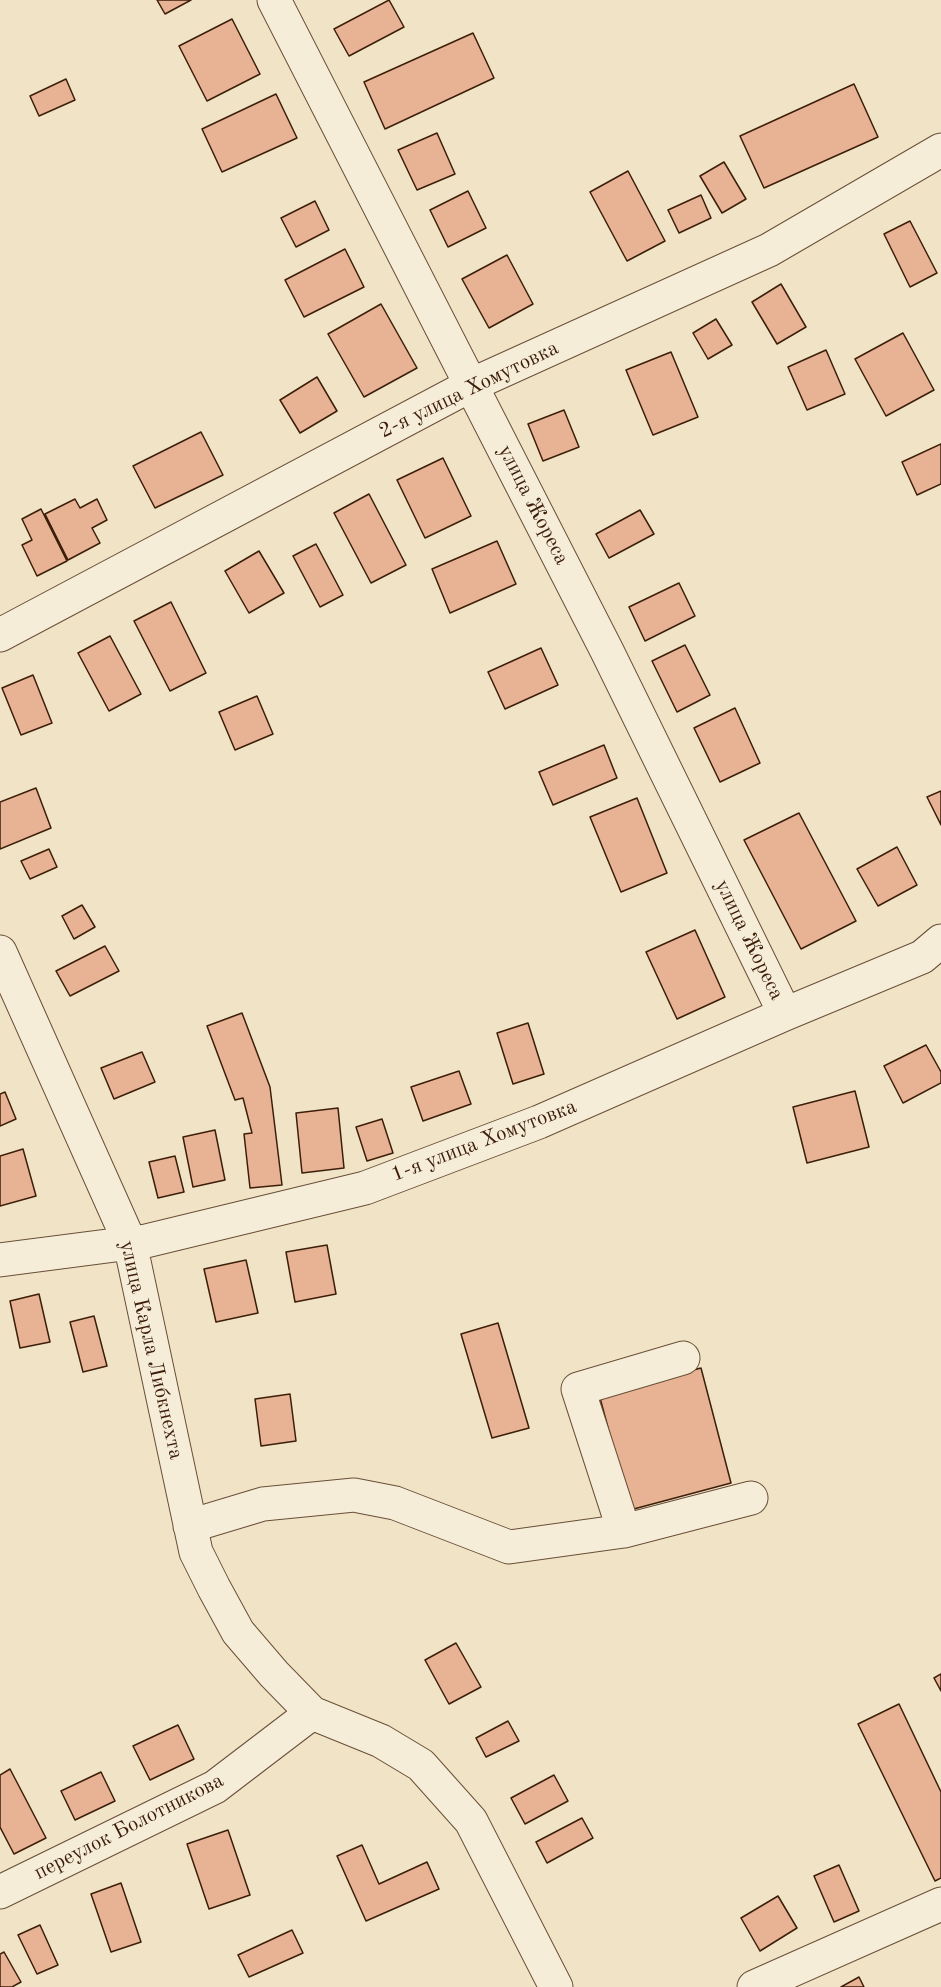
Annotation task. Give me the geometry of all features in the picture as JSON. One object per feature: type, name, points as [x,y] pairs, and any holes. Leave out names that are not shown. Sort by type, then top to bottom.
[{"type":"street","name":"улица Жореса","points":[[274,0],[607,651],[785,1014]]},
{"type":"street","name":"2-я улица Хомутовка","points":[[0,635],[471,385],[769,250],[941,150]]},
{"type":"street","name":"улица Карла Либкнехта","points":[[0,952],[130,1243],[195,1552],[238,1632],[312,1713]]},
{"type":"street","name":"1-я улица Хомутовка","points":[[0,1260],[165,1237],[365,1188],[538,1122],[785,1014],[935,955]]},
{"type":"street","points":[[624,1531],[578,1389],[683,1358]]},
{"type":"street","points":[[190,1526],[263,1504],[354,1495],[395,1503],[509,1547],[624,1531],[751,1498]]},
{"type":"street","points":[[312,1713],[381,1741],[421,1765],[471,1821],[556,1987]]},
{"type":"street","name":"переулок Болотникова","points":[[0,1892],[215,1787],[312,1713]]},
{"type":"street","points":[[754,1987],[941,1904]]},
{"type":"building","points":[[157,0],[191,0],[165,14]]},
{"type":"building","points":[[389,0],[404,27],[349,56],[334,29]]},
{"type":"building","points":[[232,19],[260,74],[207,101],[179,46]]},
{"type":"building","points":[[473,33],[494,78],[385,129],[364,82]]},
{"type":"building","points":[[66,79],[75,100],[39,116],[30,96]]},
{"type":"building","points":[[854,84],[878,137],[764,188],[740,136]]},
{"type":"building","points":[[276,94],[297,138],[222,172],[202,129]]},
{"type":"building","points":[[437,133],[455,174],[417,190],[398,150]]},
{"type":"building","points":[[724,162],[746,199],[722,213],[700,176]]},
{"type":"building","points":[[628,171],[665,241],[627,261],[590,192]]},
{"type":"building","points":[[468,191],[486,228],[448,247],[430,210]]},
{"type":"building","points":[[701,195],[711,218],[679,233],[668,210]]},
{"type":"building","points":[[315,201],[329,230],[296,247],[281,218]]},
{"type":"building","points":[[910,221],[937,273],[910,287],[884,234]]},
{"type":"building","points":[[345,249],[364,287],[304,317],[285,280]]},
{"type":"building","points":[[507,255],[533,304],[489,328],[462,279]]},
{"type":"building","points":[[781,284],[806,327],[777,344],[752,302]]},
{"type":"building","points":[[381,304],[417,368],[364,397],[328,334]]},
{"type":"building","points":[[716,319],[732,345],[708,359],[693,333]]},
{"type":"building","points":[[903,333],[934,390],[886,416],[855,359]]},
{"type":"building","points":[[826,350],[845,394],[807,410],[788,367]]},
{"type":"building","points":[[671,352],[698,417],[653,435],[626,370]]},
{"type":"building","points":[[317,377],[337,411],[300,433],[280,400]]},
{"type":"building","points":[[564,410],[579,447],[543,461],[528,424]]},
{"type":"building","points":[[201,432],[223,475],[155,508],[133,466]]},
{"type":"building","points":[[941,444],[941,484],[917,495],[902,462]]},
{"type":"building","points":[[443,458],[471,516],[425,538],[397,480]]},
{"type":"building","points":[[369,494],[406,565],[371,583],[334,513]]},
{"type":"building","points":[[75,499],[80,508],[97,499],[107,520],[92,528],[100,543],[68,560],[45,514]]},
{"type":"building","points":[[41,509],[67,561],[37,576],[22,545],[32,540],[22,519]]},
{"type":"building","points":[[640,510],[654,534],[609,558],[596,534]]},
{"type":"building","points":[[497,541],[516,584],[450,613],[432,569]]},
{"type":"building","points":[[316,544],[343,595],[320,607],[293,556]]},
{"type":"building","points":[[259,551],[284,593],[249,613],[225,571]]},
{"type":"building","points":[[679,583],[695,616],[645,641],[629,607]]},
{"type":"building","points":[[171,602],[206,673],[170,691],[134,621]]},
{"type":"building","points":[[110,636],[141,694],[109,711],[78,653]]},
{"type":"building","points":[[685,645],[710,695],[677,712],[652,661]]},
{"type":"building","points":[[541,648],[558,685],[505,709],[488,672]]},
{"type":"building","points":[[33,675],[52,723],[21,735],[2,688]]},
{"type":"building","points":[[257,696],[273,734],[235,750],[219,712]]},
{"type":"building","points":[[735,708],[760,763],[720,782],[694,728]]},
{"type":"building","points":[[604,745],[617,778],[553,805],[539,772]]},
{"type":"building","points":[[36,788],[51,828],[0,849],[0,802]]},
{"type":"building","points":[[941,791],[941,825],[927,797]]},
{"type":"building","points":[[637,798],[667,873],[621,892],[590,817]]},
{"type":"building","points":[[799,813],[856,921],[801,949],[744,840]]},
{"type":"building","points":[[897,847],[917,885],[878,906],[857,869]]},
{"type":"building","points":[[49,849],[57,867],[30,879],[21,861]]},
{"type":"building","points":[[82,905],[95,927],[74,939],[62,916]]},
{"type":"building","points":[[695,930],[725,997],[677,1019],[646,952]]},
{"type":"building","points":[[105,946],[119,971],[70,996],[56,971]]},
{"type":"building","points":[[242,1013],[270,1087],[282,1185],[250,1188],[244,1134],[252,1133],[243,1098],[235,1100],[207,1026]]},
{"type":"building","points":[[528,1023],[544,1074],[513,1084],[497,1033]]},
{"type":"building","points":[[926,1045],[941,1072],[941,1083],[903,1103],[884,1066]]},
{"type":"building","points":[[142,1052],[155,1082],[114,1099],[101,1068]]},
{"type":"building","points":[[459,1071],[471,1104],[423,1121],[411,1087]]},
{"type":"building","points":[[855,1091],[869,1147],[807,1163],[793,1107]]},
{"type":"building","points":[[5,1092],[16,1119],[0,1126],[0,1094]]},
{"type":"building","points":[[338,1108],[344,1168],[302,1173],[296,1113]]},
{"type":"building","points":[[382,1119],[393,1153],[367,1161],[356,1127]]},
{"type":"building","points":[[215,1130],[225,1180],[193,1187],[183,1137]]},
{"type":"building","points":[[23,1149],[36,1196],[0,1206],[0,1156]]},
{"type":"building","points":[[175,1156],[184,1192],[158,1198],[149,1162]]},
{"type":"building","points":[[327,1245],[336,1294],[295,1302],[286,1252]]},
{"type":"building","points":[[246,1260],[258,1313],[216,1322],[204,1269]]},
{"type":"building","points":[[39,1294],[50,1342],[20,1348],[10,1301]]},
{"type":"building","points":[[94,1316],[107,1366],[83,1372],[70,1322]]},
{"type":"building","points":[[498,1323],[529,1428],[492,1438],[461,1334]]},
{"type":"building","points":[[701,1368],[731,1483],[630,1510],[599,1394]]},
{"type":"building","points":[[290,1394],[296,1441],[261,1446],[255,1399]]},
{"type":"building","points":[[456,1643],[481,1687],[449,1704],[425,1660]]},
{"type":"building","points":[[941,1674],[941,1691],[934,1678]]},
{"type":"building","points":[[899,1704],[941,1792],[941,1878],[935,1881],[858,1724]]},
{"type":"building","points":[[508,1721],[519,1741],[486,1757],[476,1738]]},
{"type":"building","points":[[178,1725],[194,1759],[150,1780],[133,1746]]},
{"type":"building","points":[[10,1769],[46,1838],[14,1854],[0,1827],[0,1775]]},
{"type":"building","points":[[101,1772],[115,1801],[75,1820],[61,1791]]},
{"type":"building","points":[[554,1775],[568,1801],[525,1824],[511,1798]]},
{"type":"building","points":[[582,1818],[593,1838],[547,1863],[536,1842]]},
{"type":"building","points":[[228,1830],[250,1895],[209,1909],[187,1844]]},
{"type":"building","points":[[362,1845],[379,1884],[427,1862],[439,1889],[366,1921],[337,1856]]},
{"type":"building","points":[[839,1865],[859,1911],[834,1922],[814,1876]]},
{"type":"building","points":[[121,1883],[141,1942],[111,1952],[91,1894]]},
{"type":"building","points":[[778,1896],[797,1928],[760,1951],[741,1918]]},
{"type":"building","points":[[40,1925],[58,1965],[37,1974],[18,1935]]},
{"type":"building","points":[[292,1930],[303,1953],[249,1977],[238,1955]]},
{"type":"building","points":[[4,1952],[21,1982],[12,1987],[0,1987],[0,1954]]},
{"type":"building","points":[[859,1977],[864,1987],[841,1987]]}]
